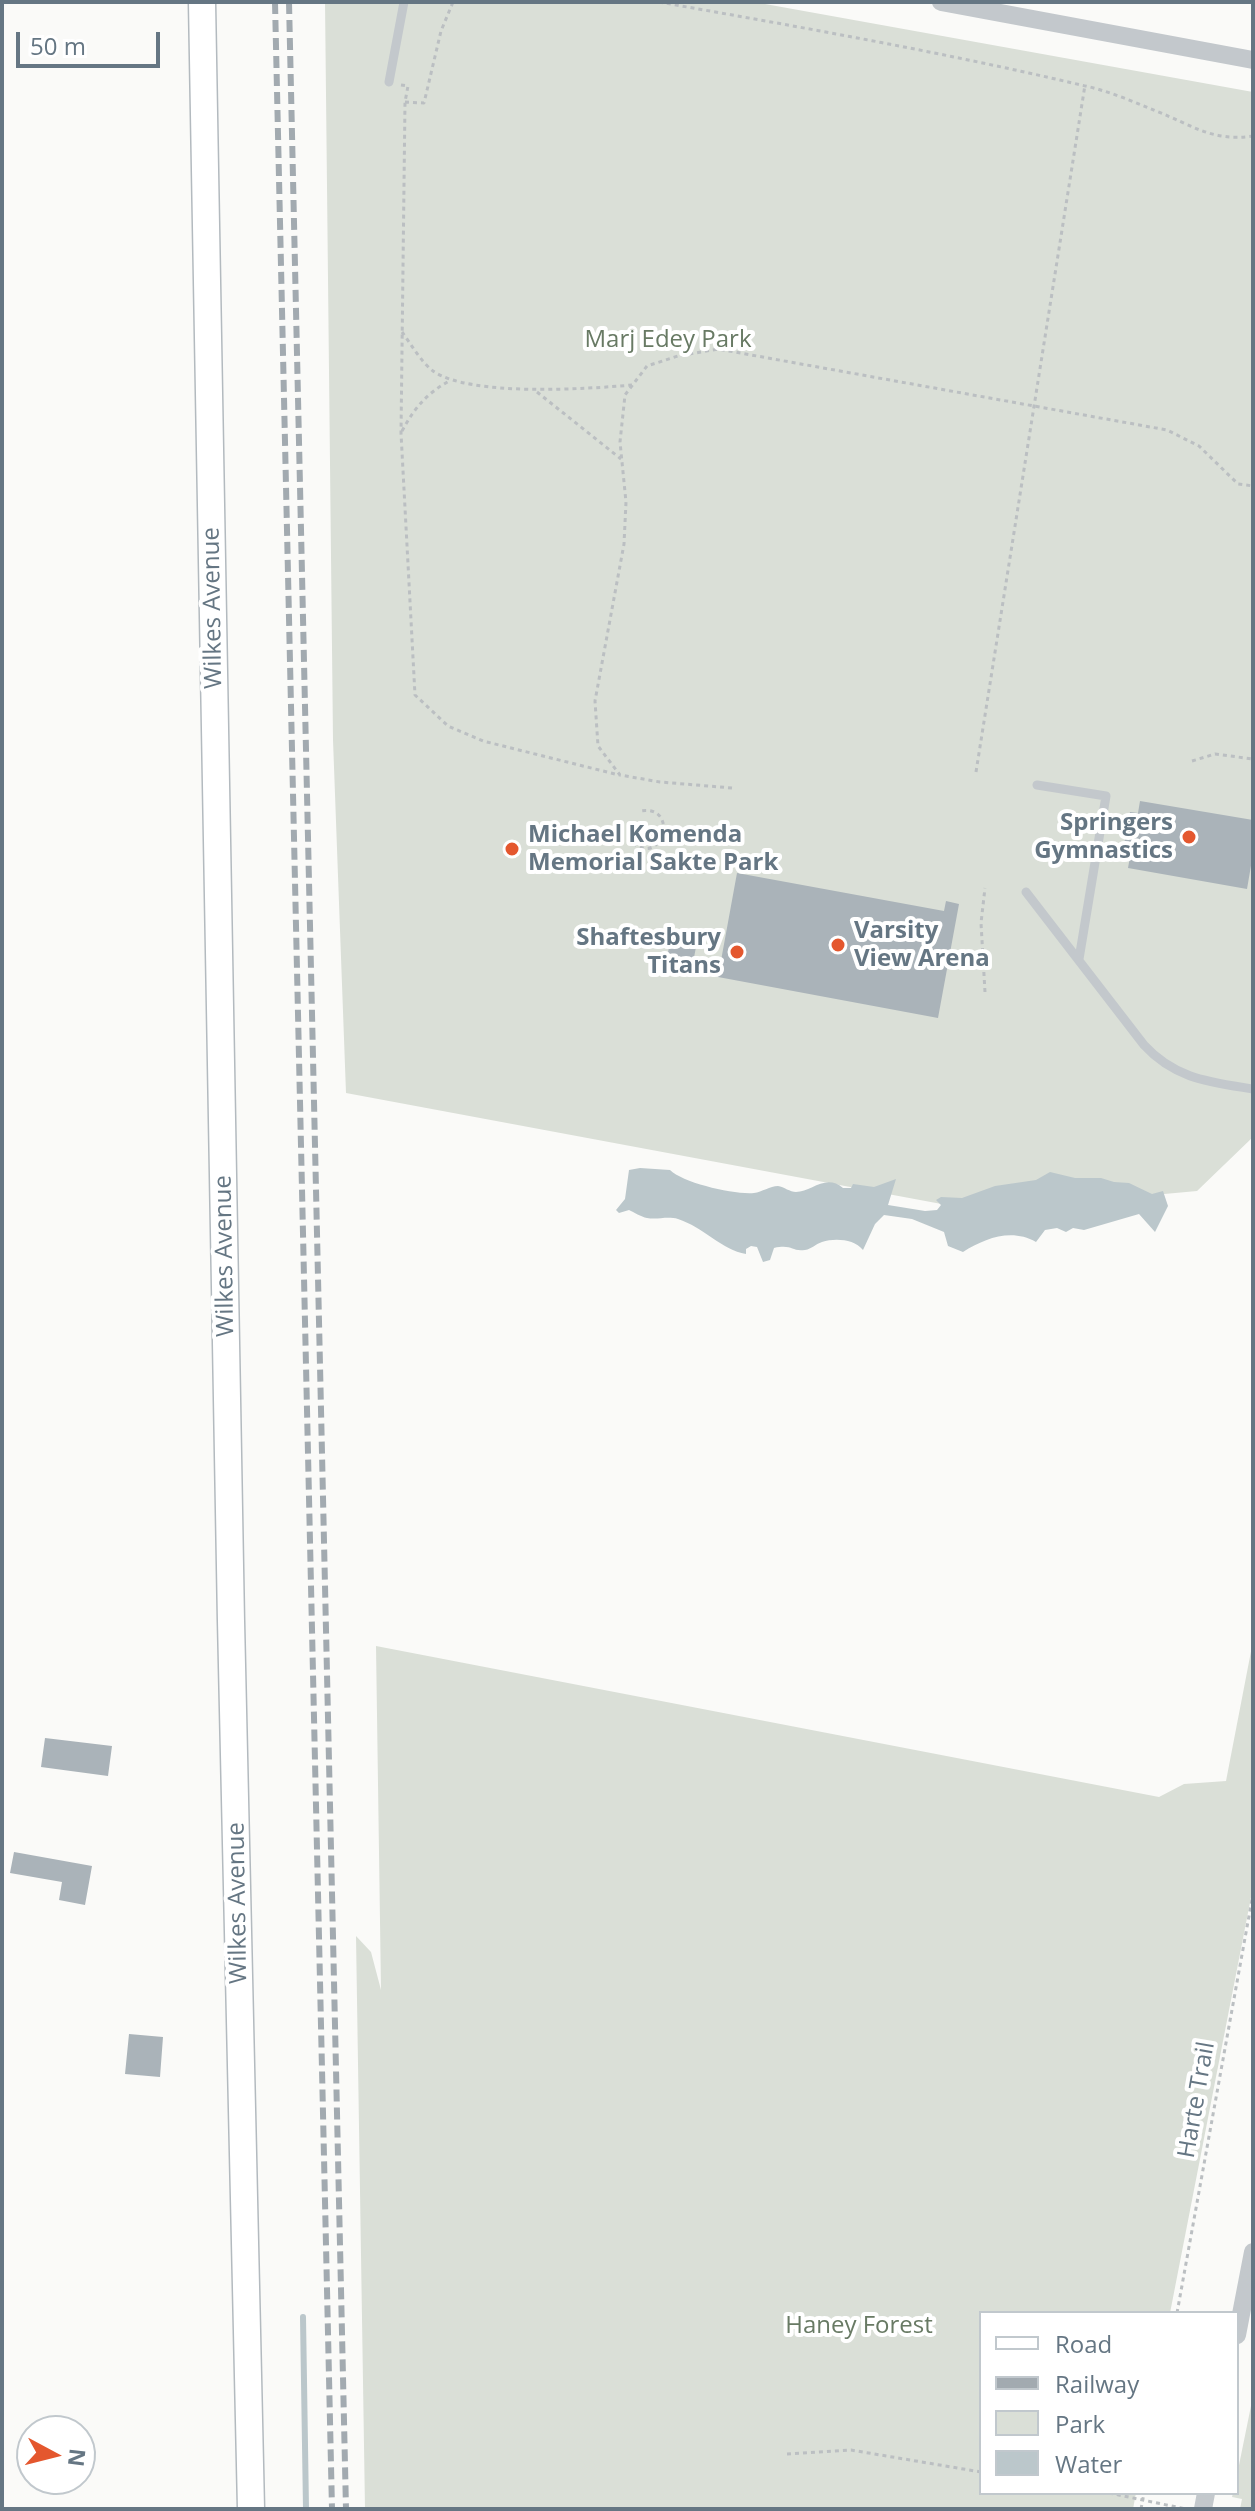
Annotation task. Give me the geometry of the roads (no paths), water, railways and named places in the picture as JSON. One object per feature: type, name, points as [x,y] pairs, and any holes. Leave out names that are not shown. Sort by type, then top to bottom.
[{"type":"main road","name":"Wilkes Avenue","points":[[202,2],[231,1621],[251,2509]]},
{"type":"street","points":[[941,2],[1253,60]]},
{"type":"street","points":[[1239,2325],[1253,2252]]},
{"type":"lane","points":[[389,82],[404,2]]},
{"type":"lane","points":[[1037,785],[1106,796],[1079,959]]},
{"type":"lane","points":[[1026,892],[1144,1045],[1161,1062],[1194,1077],[1253,1089]]},
{"type":"water","points":[[629,1170],[670,1170],[697,1184],[745,1193],[778,1186],[796,1192],[831,1182],[843,1188],[851,1188],[853,1184],[874,1187],[896,1179],[888,1205],[925,1211],[937,1210],[941,1205],[936,1200],[941,1197],[962,1198],[995,1186],[1036,1180],[1050,1172],[1075,1178],[1129,1183],[1152,1194],[1163,1191],[1168,1206],[1155,1232],[1139,1214],[1084,1230],[1045,1230],[1036,1242],[1018,1236],[999,1236],[963,1252],[948,1246],[944,1232],[912,1219],[884,1215],[875,1224],[863,1250],[844,1240],[833,1240],[805,1250],[774,1248],[770,1260],[763,1262],[757,1247],[746,1249],[746,1254],[737,1252],[678,1219],[647,1218],[629,1210],[619,1213],[616,1210],[625,1199]]},
{"type":"waterway","points":[[303,2317],[306,2509]]},
{"type":"railway","points":[[275,2],[332,2509]]},
{"type":"railway","points":[[289,2],[346,2509]]},
{"type":"place","name":"Springers Gymnastics","points":[[1189,837]]},
{"type":"place","name":"Michael Komenda Memorial Sakte Park","points":[[512,849]]},
{"type":"place","name":"Varsity View Arena","points":[[838,945]]},
{"type":"place","name":"Shaftesbury Titans","points":[[737,952]]},
{"type":"park label","name":"Marj Edey Park","points":[[668,340]]},
{"type":"park label","name":"Haney Forest","points":[[859,2326]]}]
